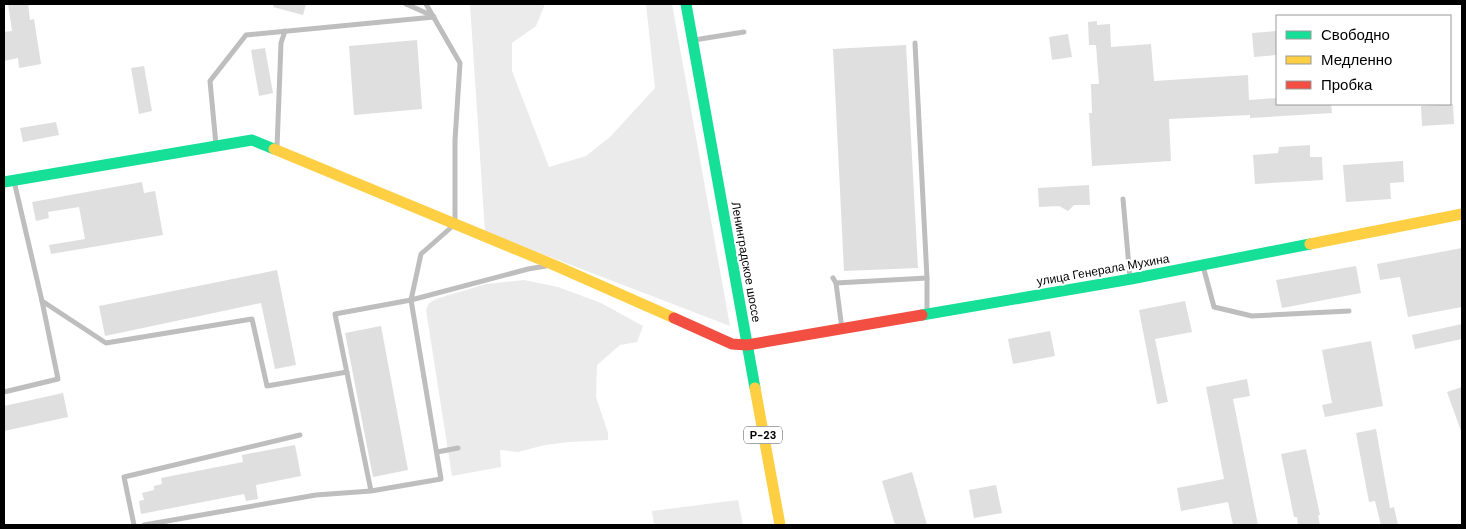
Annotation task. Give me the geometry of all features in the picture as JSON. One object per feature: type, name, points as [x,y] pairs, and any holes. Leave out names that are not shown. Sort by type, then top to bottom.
[{"type":"street","name":"Ленинградское шоссе","points":[[686,4],[780,525]]},
{"type":"street","points":[[9,181],[252,140],[554,265],[732,344],[747,345]]},
{"type":"street","name":"улица Генерала Мухина","points":[[747,345],[1131,280],[1462,214]]},
{"type":"lane","points":[[406,4],[434,17]]},
{"type":"lane","points":[[144,525],[316,495],[371,491],[441,479],[411,300],[421,254],[455,224],[455,140],[460,63],[426,4]]},
{"type":"lane","points":[[216,145],[210,81],[246,35],[434,17]]},
{"type":"lane","points":[[277,150],[281,43],[285,31]]},
{"type":"lane","points":[[694,40],[744,32]]},
{"type":"lane","points":[[915,44],[927,278],[927,314]]},
{"type":"lane","points":[[4,392],[58,380],[42,301],[9,181]]},
{"type":"lane","points":[[1123,199],[1131,280]]},
{"type":"lane","points":[[371,491],[335,314],[411,300],[528,269],[554,265]]},
{"type":"lane","points":[[1203,265],[1214,307],[1252,316],[1349,311]]},
{"type":"lane","points":[[842,329],[834,281],[927,278]]},
{"type":"lane","points":[[42,301],[106,343],[252,319],[267,386],[347,372]]},
{"type":"lane","points":[[134,525],[124,477],[300,435]]},
{"type":"lane","points":[[436,452],[458,448]]},
{"type":"shaded area","points":[[470,4],[545,4],[536,26],[512,43],[512,71],[549,167],[586,156],[610,137],[655,88],[646,4],[672,4],[730,326],[485,232]]},
{"type":"shaded area","points":[[524,280],[558,287],[601,303],[643,326],[637,342],[620,345],[597,365],[596,397],[608,433],[608,440],[545,445],[518,452],[500,450],[501,467],[452,476],[426,310],[429,303],[436,299],[486,284]]},
{"type":"shaded area","points":[[738,500],[743,525],[654,525],[652,511]]},
{"type":"building","points":[[8,4],[28,4],[30,20],[34,19],[41,64],[19,68],[18,58],[4,61],[4,32],[12,31]]},
{"type":"building","points":[[274,4],[306,4],[303,15],[273,7]]},
{"type":"building","points":[[1097,21],[1097,25],[1110,24],[1111,47],[1151,44],[1154,81],[1248,75],[1249,100],[1276,98],[1276,105],[1331,105],[1332,113],[1250,118],[1250,115],[1169,119],[1171,161],[1092,166],[1089,113],[1092,113],[1091,84],[1099,84],[1096,45],[1089,45],[1088,22]]},
{"type":"building","points":[[1276,31],[1276,55],[1254,57],[1252,33]]},
{"type":"building","points":[[1068,34],[1072,57],[1052,60],[1049,37]]},
{"type":"building","points":[[417,40],[422,109],[354,115],[349,46]]},
{"type":"building","points":[[906,45],[918,268],[844,271],[833,49]]},
{"type":"building","points":[[265,48],[273,93],[259,96],[251,50]]},
{"type":"building","points":[[144,66],[152,111],[139,114],[131,68]]},
{"type":"building","points":[[1453,104],[1454,124],[1422,126],[1421,106]]},
{"type":"building","points":[[56,122],[59,135],[23,142],[20,128]]},
{"type":"building","points":[[1310,145],[1310,157],[1322,157],[1323,180],[1255,184],[1253,155],[1278,153],[1279,147]]},
{"type":"building","points":[[1403,161],[1404,182],[1390,183],[1391,199],[1346,202],[1343,165]]},
{"type":"building","points":[[142,182],[144,193],[155,191],[163,235],[51,254],[49,245],[85,239],[79,207],[48,212],[49,218],[36,221],[32,202]]},
{"type":"building","points":[[1089,185],[1090,205],[1074,205],[1068,211],[1059,206],[1039,207],[1038,188]]},
{"type":"building","points":[[1462,248],[1462,307],[1408,317],[1400,277],[1380,280],[1377,264]]},
{"type":"building","points":[[1356,266],[1361,293],[1282,308],[1276,280]]},
{"type":"building","points":[[277,270],[296,365],[275,369],[261,303],[105,336],[99,306]]},
{"type":"building","points":[[1185,301],[1192,332],[1155,339],[1168,402],[1157,404],[1139,310]]},
{"type":"building","points":[[1462,324],[1462,339],[1415,349],[1412,335]]},
{"type":"building","points":[[381,326],[408,470],[373,477],[345,333]]},
{"type":"building","points":[[1050,331],[1055,356],[1013,364],[1008,339]]},
{"type":"building","points":[[1371,341],[1383,406],[1325,417],[1322,405],[1332,403],[1322,350]]},
{"type":"building","points":[[1247,379],[1250,396],[1233,399],[1258,525],[1233,525],[1228,502],[1181,511],[1177,488],[1224,479],[1206,387]]},
{"type":"building","points":[[1462,387],[1462,430],[1461,431],[1447,392]]},
{"type":"building","points":[[63,393],[68,417],[4,431],[4,406]]},
{"type":"building","points":[[1376,429],[1390,508],[1394,507],[1398,525],[1381,525],[1375,501],[1369,502],[1356,433]]},
{"type":"building","points":[[295,445],[301,476],[256,485],[258,499],[246,501],[244,494],[141,514],[139,501],[144,500],[142,493],[154,490],[154,486],[162,484],[161,478],[243,462],[242,455]]},
{"type":"building","points":[[1306,449],[1320,515],[1318,515],[1320,525],[1298,525],[1297,517],[1294,517],[1281,454]]},
{"type":"building","points":[[912,472],[927,525],[895,525],[882,481]]},
{"type":"building","points":[[996,485],[1002,513],[974,518],[969,490]]},
{"type":"traffic: fast","points":[[686,4],[755,388]]},
{"type":"traffic: fast","points":[[4,182],[252,140],[274,149]]},
{"type":"traffic: fast","points":[[922,315],[1131,279],[1310,244]]},
{"type":"traffic: slow","points":[[274,149],[554,265],[674,318]]},
{"type":"traffic: slow","points":[[1310,244],[1462,214]]},
{"type":"traffic: slow","points":[[755,388],[780,525]]},
{"type":"traffic: jam","points":[[674,318],[732,344],[747,345],[922,315]]}]
